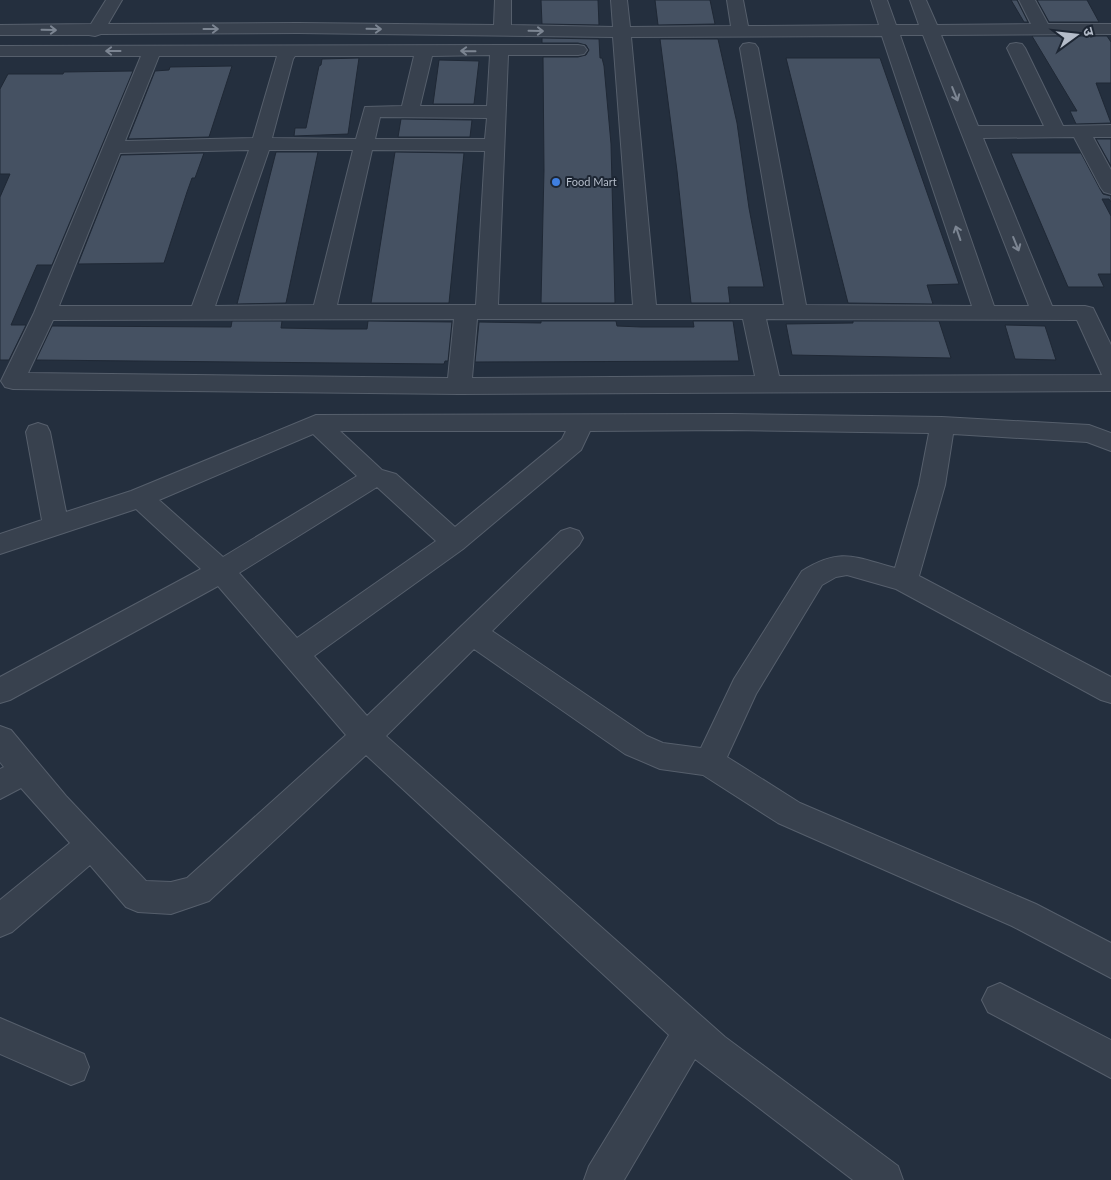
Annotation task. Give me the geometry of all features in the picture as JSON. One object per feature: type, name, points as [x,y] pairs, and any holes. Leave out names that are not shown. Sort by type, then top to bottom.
[{"type":"street","points":[[95,30],[114,0]]},
{"type":"street","points":[[502,30],[503,0]]},
{"type":"street","points":[[619,0],[617,46],[645,312]]},
{"type":"street","points":[[734,0],[747,44],[796,312]]},
{"type":"street","points":[[879,0],[915,44],[971,132],[1043,312]]},
{"type":"street","points":[[918,0],[915,44],[985,312]]},
{"type":"street","points":[[1026,0],[1043,30]]},
{"type":"street","points":[[0,30],[288,28],[502,30],[617,46]]},
{"type":"street","points":[[0,52],[499,51],[617,46],[915,44],[1043,30],[1111,29]]},
{"type":"street","points":[[996,48],[1035,47]]},
{"type":"street","points":[[1016,48],[1056,132]]},
{"type":"street","points":[[410,111],[424,50]]},
{"type":"street","points":[[201,313],[261,144],[284,59],[290,51]]},
{"type":"street","points":[[459,386],[476,312],[495,145],[499,51]]},
{"type":"street","points":[[152,52],[46,313],[13,381],[459,386],[1111,383]]},
{"type":"street","points":[[324,312],[362,145],[372,111],[497,112]]},
{"type":"street","points":[[971,132],[1111,132]]},
{"type":"street","points":[[1080,132],[1111,188]]},
{"type":"street","points":[[114,147],[261,144],[495,145]]},
{"type":"street","points":[[753,312],[769,384]]},
{"type":"street","points":[[46,313],[1111,312]]},
{"type":"street","points":[[1085,313],[1111,371]]},
{"type":"street","points":[[294,655],[454,542],[572,444],[582,422]]},
{"type":"street","points":[[0,544],[140,498],[316,423],[730,422],[942,425],[1089,434],[1111,442]]},
{"type":"street","points":[[316,423],[374,477],[387,480],[454,542]]},
{"type":"street","points":[[904,581],[925,514],[939,456],[942,425]]},
{"type":"street","points":[[38,432],[56,526]]},
{"type":"street","points":[[0,691],[221,571],[374,477]]},
{"type":"street","points":[[140,498],[221,571],[366,736],[712,1050],[884,1180]]},
{"type":"street","points":[[0,739],[13,777],[55,806],[138,896],[171,898],[197,890],[366,736],[570,538]]},
{"type":"street","points":[[709,762],[744,688],[812,578],[830,567],[847,565],[904,581],[1111,691]]},
{"type":"street","points":[[472,632],[636,745],[660,756],[709,762],[789,813],[1024,915],[1111,961]]},
{"type":"street","points":[[0,921],[92,844]]},
{"type":"street","points":[[1000,1000],[1111,1060]]},
{"type":"street","points":[[603,1180],[691,1031]]},
{"type":"street","points":[[0,1036],[72,1067]]},
{"type":"building","points":[[541,0],[598,0],[599,25],[542,24]]},
{"type":"building","points":[[655,0],[710,0],[715,24],[658,25]]},
{"type":"building","points":[[1011,0],[1017,0],[1028,22],[1024,22]]},
{"type":"building","points":[[1037,0],[1087,0],[1099,22],[1049,22]]},
{"type":"building","points":[[1032,36],[1107,36],[1111,42],[1111,83],[1096,83],[1111,123],[1076,124],[1070,111],[1077,111]]},
{"type":"building","points":[[542,38],[599,39],[600,58],[602,58],[604,66],[611,144],[615,303],[541,303],[544,170],[543,57],[578,57],[586,55],[589,50],[586,45],[578,43],[542,43]]},
{"type":"building","points":[[660,39],[718,39],[737,123],[749,208],[764,287],[728,287],[730,303],[691,303]]},
{"type":"building","points":[[359,58],[348,134],[294,136],[295,128],[306,128],[322,59]]},
{"type":"building","points":[[786,58],[880,58],[959,284],[927,285],[933,304],[848,303]]},
{"type":"building","points":[[439,60],[479,61],[474,104],[433,104]]},
{"type":"building","points":[[232,66],[209,137],[128,139],[155,71],[169,70],[170,67]]},
{"type":"building","points":[[133,71],[52,265],[37,265],[11,325],[26,325],[9,360],[0,360],[0,197],[10,174],[0,174],[0,89],[8,74]]},
{"type":"building","points":[[401,119],[472,120],[470,137],[398,137]]},
{"type":"building","points":[[1096,139],[1111,139],[1111,166]]},
{"type":"building","points":[[276,152],[318,152],[286,303],[237,304]]},
{"type":"building","points":[[395,152],[464,153],[449,303],[371,303]]},
{"type":"building","points":[[204,153],[195,178],[192,178],[164,263],[78,264],[121,155]]},
{"type":"building","points":[[1011,153],[1081,153],[1103,194],[1111,196],[1111,202],[1109,199],[1102,199],[1111,216],[1111,274],[1098,274],[1104,287],[1068,287]]},
{"type":"building","points":[[232,321],[282,321],[281,328],[332,329],[367,329],[368,321],[452,322],[448,361],[445,361],[444,364],[36,360],[52,326],[231,327]]},
{"type":"building","points":[[541,321],[616,321],[617,326],[694,327],[693,321],[733,321],[739,361],[475,362],[479,322],[541,323]]},
{"type":"building","points":[[853,321],[939,321],[951,358],[792,355],[786,324],[853,323]]},
{"type":"building","points":[[1005,325],[1045,326],[1056,360],[1015,359]]},
{"type":"place","name":"Food Mart","points":[[556,182]]}]
